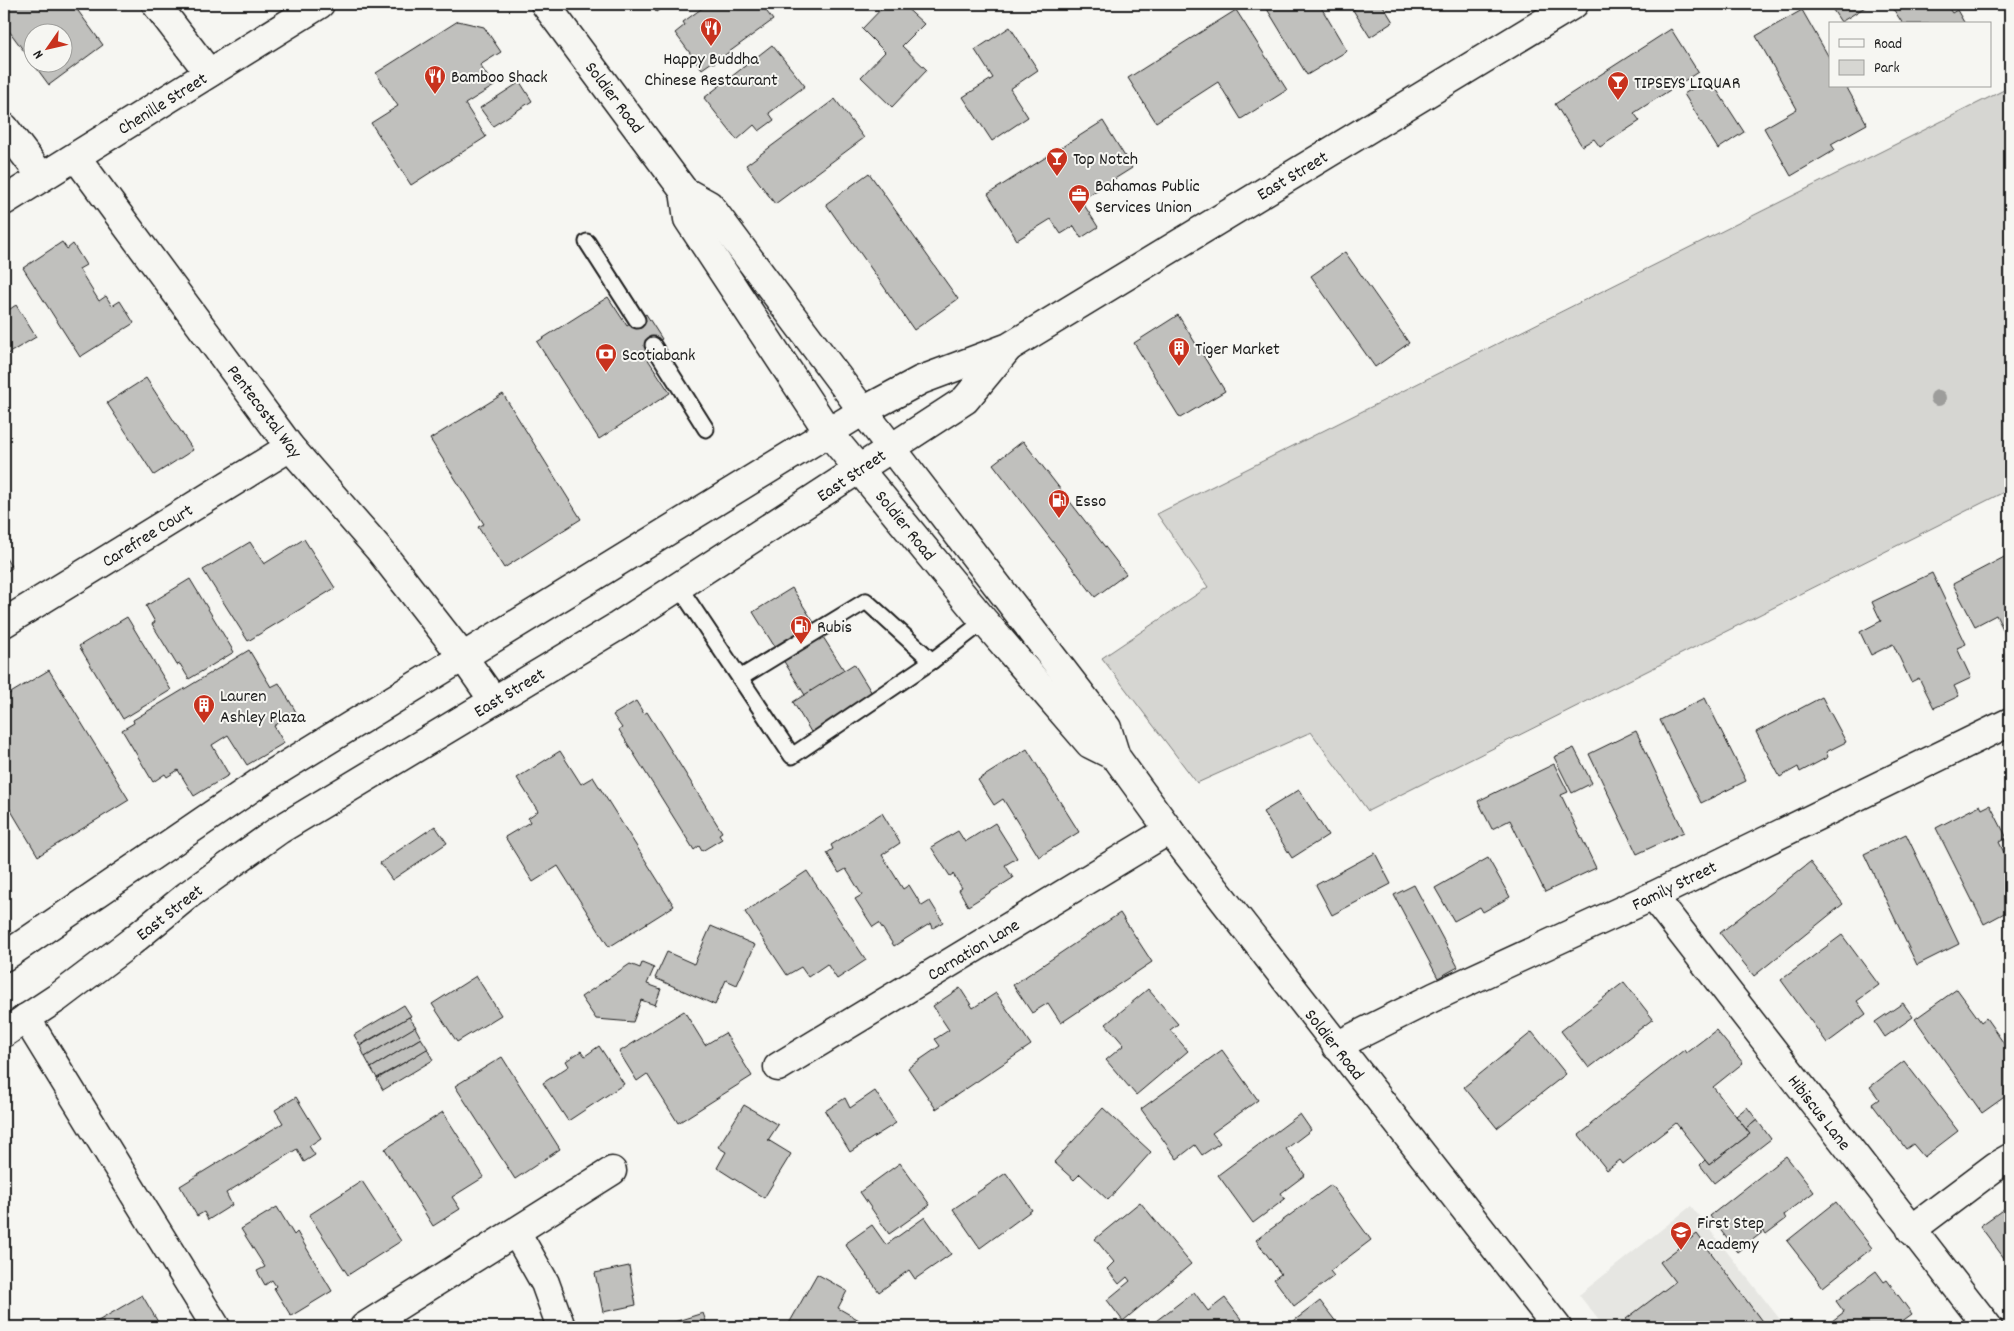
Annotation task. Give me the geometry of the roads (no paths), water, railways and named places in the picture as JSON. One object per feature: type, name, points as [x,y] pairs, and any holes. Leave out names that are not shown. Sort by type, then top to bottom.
[{"type":"main road","points":[[156,4],[209,73]]},
{"type":"main road","name":"Chenille Street","points":[[4,201],[320,4]]},
{"type":"main road","name":"Soldier Road","points":[[545,4],[684,191],[709,205],[891,448],[1107,728],[1116,757],[1169,830],[1557,1327]]},
{"type":"main road","name":"East Street","points":[[4,956],[270,776],[863,411],[921,380],[1009,347],[1574,4]]},
{"type":"main road","points":[[4,127],[42,177]]},
{"type":"main road","name":"Pentecostal Way","points":[[76,157],[290,447],[378,548],[463,657],[494,701]]},
{"type":"main road","name":"Soldier Road","points":[[684,191],[688,219],[829,433],[984,621],[1090,744],[1116,757]]},
{"type":"main road","name":"East Street","points":[[4,1033],[131,942],[188,895],[279,830],[679,587],[965,400],[1009,347]]},
{"type":"main road","name":"Carefree Court","points":[[4,623],[290,447]]},
{"type":"main road","name":"Family Street","points":[[1336,1046],[1434,997],[1653,896],[2010,722]]},
{"type":"main road","name":"Carnation Lane","points":[[778,1067],[1169,830]]},
{"type":"main road","name":"Hibiscus Lane","points":[[1653,896],[1988,1327]]},
{"type":"main road","points":[[26,1018],[216,1327]]},
{"type":"main road","points":[[1912,1230],[1996,1166],[2010,1158]]},
{"type":"main road","points":[[364,1327],[612,1172]]},
{"type":"main road","points":[[516,1232],[545,1283],[562,1327]]},
{"type":"lane","points":[[587,242],[637,320]]},
{"type":"lane","points":[[653,345],[706,429]]},
{"type":"lane","points":[[679,587],[792,756],[932,661],[984,621]]},
{"type":"lane","points":[[740,678],[866,601],[932,661]]},
{"type":"place","name":"Happy Buddha Chinese Restaurant","points":[[711,47]]},
{"type":"place","name":"Bamboo Shack","points":[[435,95]]},
{"type":"place","name":"TIPSEYS LIQUAR","points":[[1618,101]]},
{"type":"place","name":"Top Notch","points":[[1057,177]]},
{"type":"place","name":"Bahamas Public Services Union","points":[[1079,214]]},
{"type":"place","name":"Tiger Market","points":[[1179,367]]},
{"type":"place","name":"Scotiabank","points":[[606,373]]},
{"type":"place","name":"Esso","points":[[1059,519]]},
{"type":"place","name":"Rubis","points":[[801,645]]},
{"type":"place","name":"Lauren Ashley Plaza","points":[[204,724]]},
{"type":"place","name":"First Step Academy","points":[[1681,1251]]}]
